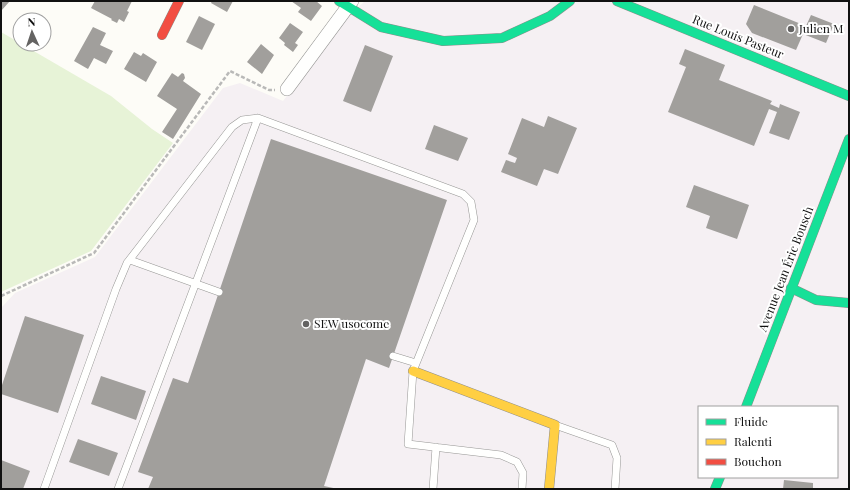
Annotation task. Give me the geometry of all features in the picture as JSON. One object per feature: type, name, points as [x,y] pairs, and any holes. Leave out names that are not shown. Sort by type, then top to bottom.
[{"type":"street","points":[[162,35],[179,1]]},
{"type":"street","points":[[287,89],[346,3],[381,27],[443,41],[502,38],[550,16],[570,1]]},
{"type":"street","name":"Rue Louis Pasteur","points":[[617,1],[849,96]]},
{"type":"street","name":"Avenue Jean Éric Bousch","points":[[746,406],[849,139]]},
{"type":"street","points":[[791,288],[816,300],[849,303]]},
{"type":"street","points":[[414,367],[555,425],[550,489]]},
{"type":"street","points":[[716,489],[720,478]]},
{"type":"lane","points":[[118,489],[258,118]]},
{"type":"lane","points":[[44,489],[116,289],[127,263],[232,127],[242,120],[258,118],[464,194],[471,202],[474,220],[414,367],[408,444],[501,455],[517,462],[523,473],[522,489]]},
{"type":"lane","points":[[130,260],[219,292]]},
{"type":"lane","points":[[393,356],[414,367]]},
{"type":"lane","points":[[555,425],[612,445],[617,458],[615,489]]},
{"type":"lane","points":[[433,489],[436,447]]},
{"type":"path","points":[[1,296],[94,253],[230,71],[269,90],[287,89]]},
{"type":"shaded area","points":[[365,1],[849,1],[849,489],[1,489],[1,308],[15,293],[95,257],[223,88],[240,83],[283,101],[346,18]]},
{"type":"green space","points":[[1,32],[12,38],[12,52],[35,52],[111,96],[152,129],[173,143],[91,251],[1,292]]},
{"type":"building","points":[[1,1],[10,1],[1,11]]},
{"type":"building","points":[[95,1],[132,1],[124,22],[119,19],[117,23],[91,8]]},
{"type":"building","points":[[212,1],[233,1],[227,12],[211,3]]},
{"type":"building","points":[[291,1],[316,1],[322,6],[311,21],[298,12],[301,8]]},
{"type":"building","name":"Julien M","points":[[754,5],[806,26],[811,15],[834,24],[826,43],[803,34],[796,50],[752,33],[746,24]]},
{"type":"building","points":[[199,16],[215,24],[202,50],[186,42]]},
{"type":"building","points":[[290,23],[303,32],[295,43],[298,45],[293,52],[284,45],[285,43],[279,38]]},
{"type":"building","points":[[93,27],[106,33],[100,45],[113,51],[106,64],[94,58],[88,69],[74,61]]},
{"type":"building","points":[[261,44],[274,55],[262,74],[247,62]]},
{"type":"building","points":[[365,45],[393,56],[371,112],[343,101]]},
{"type":"building","points":[[685,49],[725,65],[719,80],[772,101],[770,104],[779,108],[780,104],[800,112],[789,140],[769,133],[777,112],[769,109],[754,146],[668,112],[686,67],[679,64]]},
{"type":"building","points":[[134,52],[141,56],[143,53],[157,62],[146,82],[124,69]]},
{"type":"building","points":[[172,73],[178,77],[182,73],[184,74],[185,78],[183,81],[201,94],[173,139],[162,132],[177,109],[157,96]]},
{"type":"building","points":[[548,116],[577,128],[558,174],[544,169],[537,186],[501,172],[506,160],[515,163],[517,158],[508,154],[522,118],[544,127]]},
{"type":"building","points":[[434,125],[468,138],[458,161],[425,149]]},
{"type":"building","name":"SEW usocome","points":[[271,139],[447,200],[389,368],[366,359],[324,486],[338,489],[148,489],[153,477],[138,472],[173,378],[188,383]]},
{"type":"building","points":[[694,185],[749,205],[737,239],[706,228],[710,216],[686,207]]},
{"type":"building","points":[[25,316],[84,335],[58,413],[1,394],[1,388]]},
{"type":"building","points":[[101,376],[146,391],[136,420],[91,404]]},
{"type":"building","points":[[78,439],[118,453],[109,476],[69,462]]},
{"type":"building","points":[[1,460],[30,471],[23,489],[1,489]]},
{"type":"building","points":[[784,480],[813,483],[813,489],[783,489]]},
{"type":"traffic: fast","points":[[339,1],[381,27],[443,41],[502,38],[550,16],[570,1]]},
{"type":"traffic: fast","points":[[617,1],[849,96]]},
{"type":"traffic: fast","points":[[746,406],[849,139]]},
{"type":"traffic: fast","points":[[791,288],[816,300],[849,303]]},
{"type":"traffic: fast","points":[[715,489],[720,478]]},
{"type":"traffic: slow","points":[[413,371],[555,425],[549,489]]},
{"type":"traffic: jam","points":[[162,35],[179,1]]},
{"type":"place","name":"Julien M","points":[[791,29]]},
{"type":"place","name":"SEW usocome","points":[[306,324]]}]
